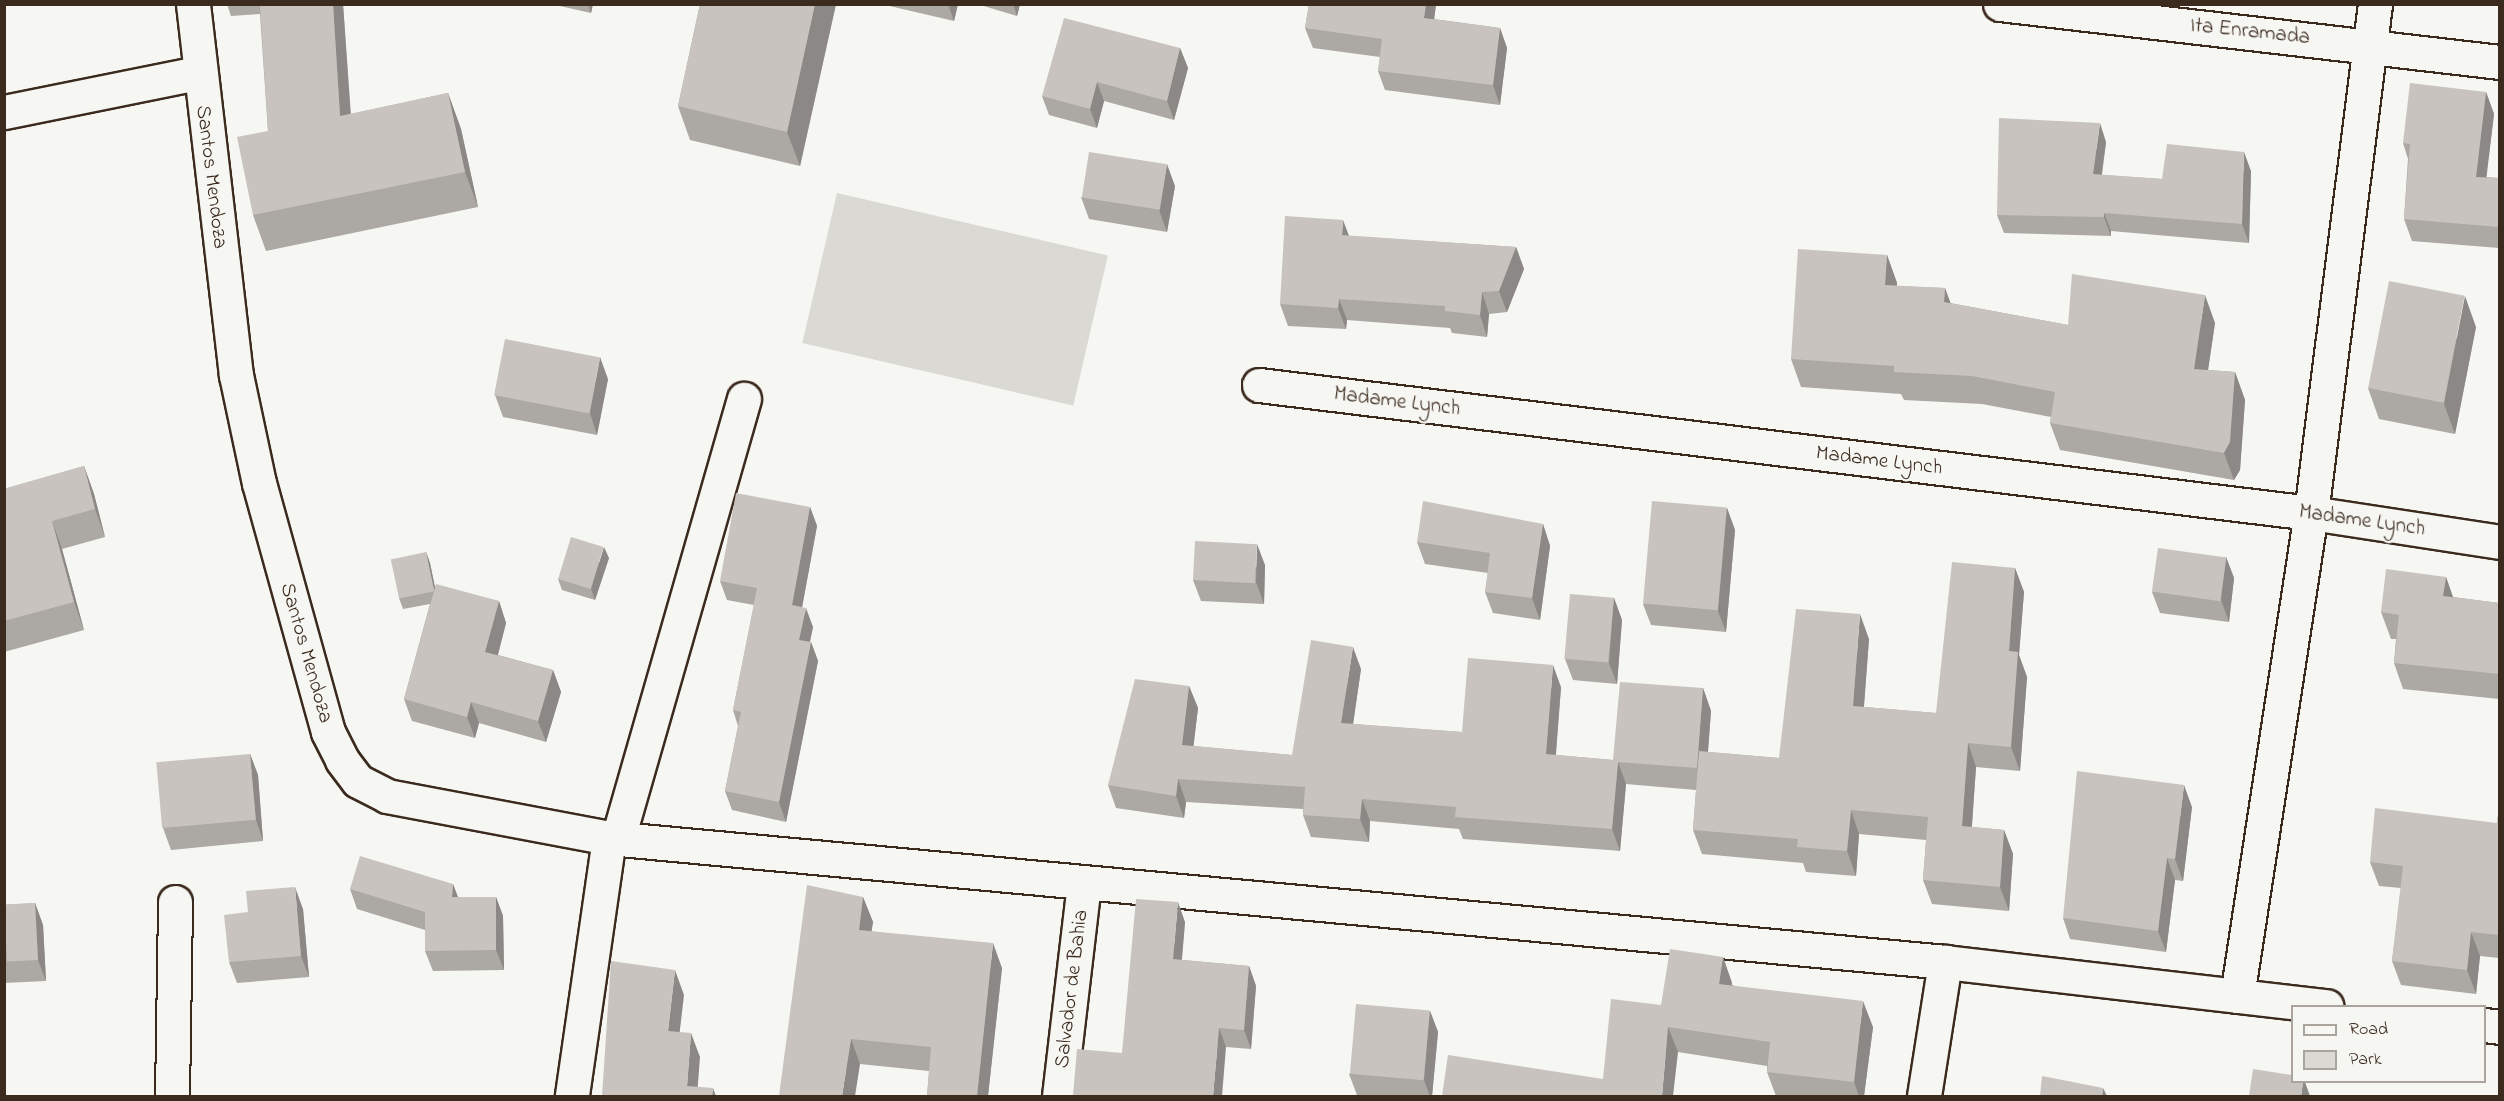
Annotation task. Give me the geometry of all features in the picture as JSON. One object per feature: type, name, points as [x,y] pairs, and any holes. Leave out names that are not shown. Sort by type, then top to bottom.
[{"type":"street","name":"Santos Mendoza","points":[[193,4],[198,73],[236,375],[262,494],[328,732],[342,760],[358,781],[387,796],[614,838],[1945,962],[2317,1005]]},
{"type":"street","name":"Ita Enramada","points":[[2000,4],[2499,62]]},
{"type":"street","points":[[2236,996],[2311,513],[2375,4]]},
{"type":"street","points":[[4,112],[198,73]]},
{"type":"street","name":"Madame Lynch","points":[[1258,385],[2311,513],[2499,542]]},
{"type":"street","points":[[572,1096],[614,838],[744,399]]},
{"type":"street","name":"Salvador de Bahia","points":[[1059,1096],[1084,882]]},
{"type":"street","points":[[172,1096],[175,902]]},
{"type":"street","points":[[1924,1096],[1945,962]]},
{"type":"green space","points":[[837,193],[1108,256],[1073,406],[802,343]]},
{"type":"building","points":[[260,4],[333,4],[340,116],[448,93],[465,172],[253,215],[237,137],[268,131]]},
{"type":"building","points":[[700,4],[815,4],[787,132],[678,106]]},
{"type":"building","points":[[1309,4],[1426,4],[1424,18],[1500,28],[1493,85],[1378,71],[1382,39],[1305,28]]},
{"type":"building","points":[[1064,18],[1180,48],[1167,101],[1097,82],[1090,109],[1042,96]]},
{"type":"building","points":[[2410,83],[2486,92],[2476,177],[2499,178],[2499,227],[2404,219],[2410,144],[2403,143]]},
{"type":"building","points":[[1999,118],[2100,123],[2093,174],[2162,179],[2167,144],[2244,152],[2242,224],[2104,213],[2104,217],[1997,215]]},
{"type":"building","points":[[1089,152],[1167,164],[1160,210],[1082,197]]},
{"type":"building","points":[[1285,216],[1343,220],[1342,235],[1516,247],[1499,291],[1482,292],[1480,315],[1445,311],[1445,306],[1339,299],[1338,308],[1280,304]]},
{"type":"building","points":[[1798,249],[1887,255],[1885,285],[1945,288],[1944,302],[2068,325],[2072,274],[2205,295],[2194,369],[2235,372],[2230,442],[2224,453],[2050,423],[2055,392],[1972,376],[1894,372],[1894,366],[1791,359]]},
{"type":"building","points":[[2389,281],[2465,296],[2444,403],[2368,388]]},
{"type":"building","points":[[505,339],[600,358],[589,413],[494,395]]},
{"type":"building","points":[[84,466],[95,509],[52,521],[74,602],[4,621],[4,489]]},
{"type":"building","points":[[736,493],[810,507],[792,605],[806,608],[799,640],[811,642],[779,802],[725,791],[741,712],[733,710],[757,588],[720,581]]},
{"type":"building","points":[[1423,501],[1543,524],[1532,598],[1485,592],[1490,553],[1417,542]]},
{"type":"building","points":[[1652,501],[1727,508],[1718,610],[1643,604]]},
{"type":"building","points":[[571,537],[604,547],[591,589],[558,579]]},
{"type":"building","points":[[1195,541],[1257,544],[1255,583],[1193,580]]},
{"type":"building","points":[[2158,548],[2226,558],[2220,601],[2152,592]]},
{"type":"building","points":[[426,552],[434,591],[399,599],[391,559]]},
{"type":"building","points":[[1952,562],[2015,568],[2009,651],[2018,652],[2011,747],[1968,743],[1962,826],[2004,830],[2000,887],[1923,880],[1928,817],[1851,810],[1847,851],[1797,847],[1798,839],[1693,830],[1699,751],[1779,758],[1796,609],[1860,614],[1853,706],[1936,713]]},
{"type":"building","points":[[2386,569],[2446,577],[2443,596],[2499,603],[2499,674],[2394,663],[2399,615],[2381,612]]},
{"type":"building","points":[[436,584],[499,601],[485,652],[553,670],[538,721],[471,702],[467,717],[404,699]]},
{"type":"building","points":[[1570,594],[1614,598],[1608,663],[1564,659]]},
{"type":"building","points":[[1311,640],[1353,647],[1341,723],[1462,732],[1468,658],[1553,665],[1546,754],[1613,760],[1620,682],[1703,688],[1697,768],[1618,762],[1612,829],[1455,817],[1456,807],[1362,799],[1360,819],[1303,815],[1305,787],[1178,779],[1176,796],[1108,785],[1135,679],[1189,686],[1182,745],[1292,755]]},
{"type":"building","points":[[250,754],[256,820],[162,828],[156,762]]},
{"type":"building","points":[[2077,771],[2184,785],[2175,859],[2167,858],[2158,931],[2063,918]]},
{"type":"building","points":[[2499,806],[2499,935],[2471,932],[2467,970],[2392,961],[2403,866],[2370,862],[2375,808],[2497,823]]},
{"type":"building","points":[[360,856],[453,884],[452,897],[496,897],[496,950],[425,951],[425,912],[350,889]]},
{"type":"building","points":[[807,885],[863,897],[859,930],[993,943],[977,1096],[927,1096],[931,1047],[851,1039],[842,1096],[779,1096]]},
{"type":"building","points":[[295,887],[301,956],[229,962],[224,915],[248,912],[246,891]]},
{"type":"building","points":[[1136,899],[1178,902],[1173,959],[1249,966],[1244,1030],[1219,1028],[1213,1096],[1073,1096],[1077,1049],[1122,1053]]},
{"type":"building","points":[[35,903],[38,960],[7,962],[4,905]]},
{"type":"building","points":[[1670,949],[1723,957],[1719,984],[1863,1001],[1854,1082],[1767,1072],[1770,1042],[1668,1027],[1662,1096],[1442,1096],[1448,1055],[1603,1079],[1611,999],[1661,1005]]},
{"type":"building","points":[[611,961],[675,970],[668,1031],[691,1033],[687,1086],[713,1088],[712,1096],[602,1096]]},
{"type":"building","points":[[1356,1004],[1430,1010],[1424,1080],[1350,1074]]},
{"type":"building","points":[[2253,1069],[2291,1075],[2291,1083],[2303,1083],[2301,1096],[2249,1096]]},
{"type":"building","points":[[2042,1076],[2103,1088],[2102,1096],[2040,1096]]}]
